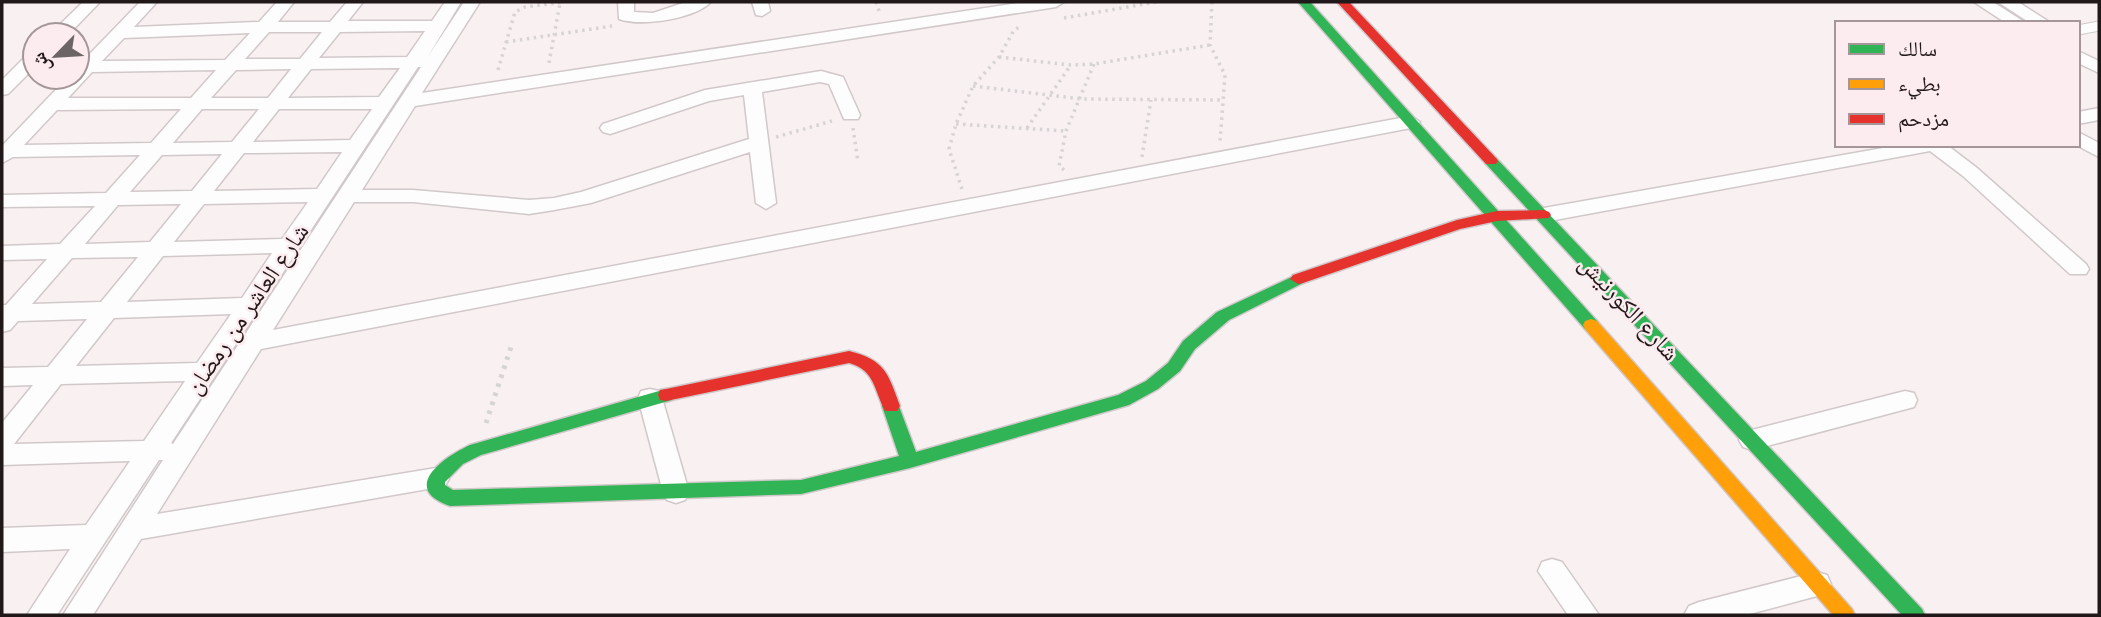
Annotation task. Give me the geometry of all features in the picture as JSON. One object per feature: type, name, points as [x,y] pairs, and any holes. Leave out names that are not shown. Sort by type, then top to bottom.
[{"type":"main road","name":"شارع الكورنيش","points":[[1304,2],[1497,216],[1547,256],[1845,615]]},
{"type":"main road","name":"شارع الكورنيش","points":[[1343,2],[1915,615]]},
{"type":"main road","points":[[910,461],[878,370],[866,360],[834,358],[650,398],[477,450],[457,459],[436,479],[440,493],[450,498],[801,487],[910,461],[1123,400],[1152,386],[1174,367],[1200,334],[1236,308],[1296,280],[1439,230],[1497,216],[1544,215]]},
{"type":"main road","points":[[1547,256],[1576,250]]},
{"type":"street","points":[[72,21],[92,2]]},
{"type":"street","points":[[91,64],[149,2],[166,2]]},
{"type":"street","points":[[5,316],[66,251],[286,2]]},
{"type":"street","points":[[2,441],[355,2]]},
{"type":"street","name":"شارع العاشر من رمضان","points":[[423,62],[437,26],[453,2]]},
{"type":"street","name":"شارع العاشر من رمضان","points":[[77,615],[347,196],[397,102],[423,62],[472,2]]},
{"type":"street","points":[[629,10],[675,13],[703,2]]},
{"type":"street","points":[[1982,2],[2015,21]]},
{"type":"street","points":[[2006,2],[2039,21]]},
{"type":"street","points":[[53,104],[397,102],[870,28],[1060,10]]},
{"type":"street","points":[[120,33],[263,27],[437,26]]},
{"type":"street","points":[[2080,43],[2099,54]]},
{"type":"street","points":[[2080,57],[2099,68]]},
{"type":"street","points":[[91,67],[423,62]]},
{"type":"street","points":[[2,90],[21,71]]},
{"type":"street","points":[[610,128],[705,96],[809,77],[830,77],[837,81],[852,115]]},
{"type":"street","points":[[752,87],[766,203]]},
{"type":"street","points":[[5,154],[65,91]]},
{"type":"street","name":"شارع العاشر من رمضان","points":[[41,615],[323,195],[358,146],[397,102]]},
{"type":"street","points":[[2080,118],[2099,114]]},
{"type":"street","points":[[253,342],[1411,122]]},
{"type":"street","points":[[2080,139],[2099,151]]},
{"type":"street","points":[[347,196],[413,196],[529,207],[554,204],[584,198],[757,143]]},
{"type":"street","points":[[5,154],[358,146]]},
{"type":"street","points":[[1544,215],[1923,147]]},
{"type":"street","points":[[1937,147],[1980,181],[2078,269]]},
{"type":"street","points":[[2,201],[323,195]]},
{"type":"street","points":[[2,253],[289,246]]},
{"type":"street","points":[[5,316],[248,306]]},
{"type":"street","points":[[2,377],[205,372]]},
{"type":"street","points":[[650,398],[676,492]]},
{"type":"street","points":[[1752,440],[1905,400]]},
{"type":"street","points":[[2,456],[184,449]]},
{"type":"street","points":[[132,529],[436,479]]},
{"type":"street","points":[[2,540],[94,536]]},
{"type":"street","points":[[1552,571],[1584,615]]},
{"type":"street","points":[[1699,615],[1817,584]]},
{"type":"lane","points":[[2080,30],[2099,26]]},
{"type":"path","points":[[498,70],[518,10],[562,2],[549,63]]},
{"type":"path","points":[[1060,10],[1156,2]]},
{"type":"path","points":[[1212,2],[1210,45],[1225,75],[1220,149]]},
{"type":"path","points":[[506,42],[611,27],[629,10]]},
{"type":"path","points":[[968,206],[949,149],[956,124],[973,86],[999,57],[1014,30],[1023,25]]},
{"type":"path","points":[[999,57],[1071,65],[1094,64],[1210,45]]},
{"type":"path","points":[[956,124],[1066,131],[1082,99],[1094,64]]},
{"type":"path","points":[[1027,128],[1052,96],[1071,65]]},
{"type":"path","points":[[973,86],[1082,99],[1223,100]]},
{"type":"path","points":[[1140,168],[1151,100]]},
{"type":"path","points":[[757,143],[852,115],[858,162]]},
{"type":"path","points":[[477,450],[511,347]]},
{"type":"traffic: fast","points":[[1304,2],[1591,325]]},
{"type":"traffic: fast","points":[[1491,161],[1915,615]]},
{"type":"traffic: fast","points":[[891,406],[910,461],[1123,400],[1152,385],[1174,367],[1189,345],[1223,316],[1298,279]]},
{"type":"traffic: fast","points":[[666,395],[476,450],[457,459],[436,479],[436,488],[450,498],[801,487],[910,461]]},
{"type":"traffic: slow","points":[[1591,325],[1845,615]]},
{"type":"traffic: jam","points":[[1343,2],[1491,161]]},
{"type":"traffic: jam","points":[[1298,279],[1457,225],[1497,216],[1544,215]]},
{"type":"traffic: jam","points":[[666,395],[849,357],[868,363],[874,368],[882,380],[891,406]]}]
